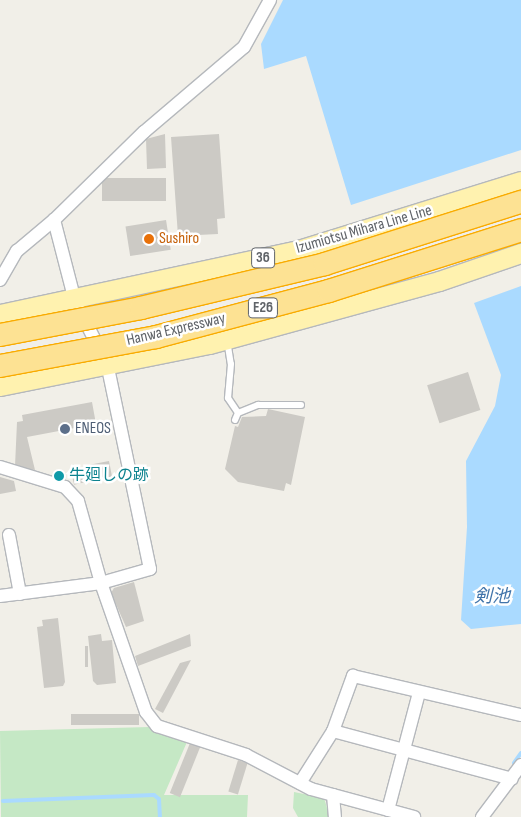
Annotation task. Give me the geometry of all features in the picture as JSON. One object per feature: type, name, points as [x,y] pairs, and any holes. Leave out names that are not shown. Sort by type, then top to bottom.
[{"type":"highway","name":"Hanwa Expressway","points":[[0,335],[141,308],[326,264],[521,202]]},
{"type":"highway","name":"Hanwa Expressway","points":[[0,366],[166,334],[329,291],[521,230]]},
{"type":"main road","name":"Izumiotsu Mihara Line Line","points":[[0,314],[75,301],[298,250],[521,181]]},
{"type":"main road","points":[[0,386],[227,338],[439,281],[521,253]]},
{"type":"street","points":[[0,280],[17,251],[54,220],[144,132],[244,47],[270,0]]},
{"type":"street","points":[[0,596],[101,583],[150,569],[107,364],[75,301],[54,220]]},
{"type":"street","points":[[0,467],[64,487],[78,501],[101,583],[146,712],[157,726],[246,755],[300,783],[333,795],[414,817]]},
{"type":"street","points":[[9,535],[20,594]]},
{"type":"street","points":[[300,783],[332,731],[353,676],[419,693],[521,715]]},
{"type":"street","points":[[388,810],[419,693]]},
{"type":"street","points":[[332,731],[512,779]]},
{"type":"street","points":[[482,817],[521,765]]},
{"type":"street","points":[[333,795],[335,817]]},
{"type":"lane","points":[[227,338],[231,364],[228,398],[238,412]]},
{"type":"lane","points":[[238,412],[272,402],[300,405]]},
{"type":"lane","points":[[235,420],[238,412]]},
{"type":"green space","points":[[149,727],[187,742],[164,795],[248,795],[247,817],[1,817],[0,731]]},
{"type":"green space","points":[[294,792],[324,798],[330,817],[298,817],[293,808]]},
{"type":"water","points":[[283,0],[521,0],[521,150],[351,205],[306,56],[264,69],[261,44]]},
{"type":"water","name":"剣池","points":[[521,286],[521,624],[471,629],[461,620],[467,527],[466,461],[495,406],[501,375],[474,303]]},
{"type":"building","points":[[165,134],[166,168],[147,169],[146,139]]},
{"type":"building","points":[[219,134],[225,218],[217,219],[218,234],[178,236],[171,137]]},
{"type":"building","points":[[102,178],[166,178],[166,201],[102,201]]},
{"type":"building","name":"Sushiro","points":[[166,220],[171,250],[130,256],[126,226]]},
{"type":"building","points":[[468,372],[480,410],[439,423],[427,385]]},
{"type":"building","points":[[92,402],[96,424],[27,437],[35,470],[15,466],[17,422],[23,421],[22,415]]},
{"type":"building","points":[[268,409],[305,417],[291,485],[286,483],[284,491],[238,482],[225,469],[235,426],[238,427],[242,417],[266,416]]},
{"type":"building","points":[[109,461],[112,477],[88,481],[84,466]]},
{"type":"building","points":[[80,466],[84,483],[74,485],[70,468]]},
{"type":"building","points":[[0,477],[14,481],[16,491],[0,494]]},
{"type":"building","points":[[134,582],[144,621],[126,627],[111,593],[114,588]]},
{"type":"building","points":[[58,618],[65,682],[63,686],[44,688],[37,627],[43,626],[42,620]]},
{"type":"building","points":[[101,634],[102,641],[112,640],[116,683],[97,685],[93,681],[88,636]]},
{"type":"building","points":[[190,634],[191,646],[138,666],[135,656]]},
{"type":"building","points":[[85,646],[88,646],[88,667],[85,667]]},
{"type":"building","points":[[191,660],[163,713],[155,709],[180,663]]},
{"type":"building","points":[[71,714],[139,714],[139,725],[71,725]]},
{"type":"building","points":[[190,743],[200,747],[180,797],[170,793]]},
{"type":"building","points":[[238,760],[248,763],[238,794],[228,792]]},
{"type":"waterway","points":[[514,763],[521,753]]},
{"type":"waterway","points":[[3,801],[154,795],[159,799],[160,817]]},
{"type":"place","name":"Sushiro","points":[[149,239]]},
{"type":"place","name":"ENEOS","points":[[65,429]]},
{"type":"place","name":"牛廻しの跡","points":[[59,476]]}]
